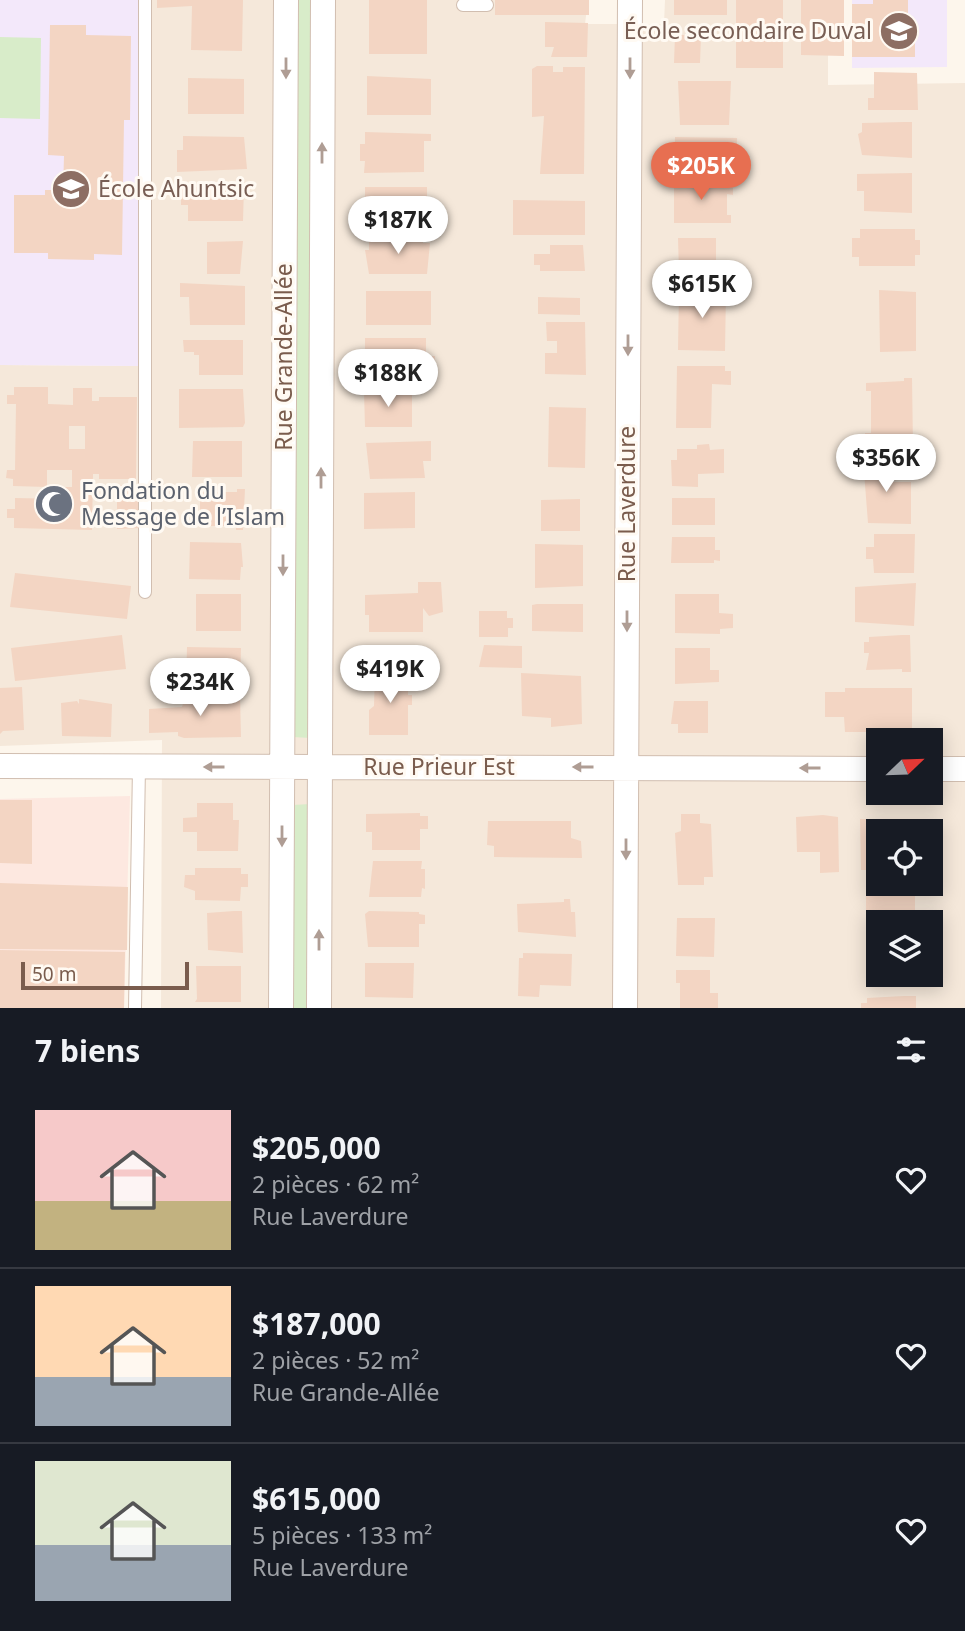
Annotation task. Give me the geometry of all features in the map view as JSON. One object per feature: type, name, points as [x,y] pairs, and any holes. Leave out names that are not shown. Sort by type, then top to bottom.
[{"type":"street","name":"Rue Grande-Allée","points":[[281,1008],[286,0]]},
{"type":"street","name":"Rue Grande-Allée","points":[[319,1008],[323,0]]},
{"type":"street","name":"Rue Laverdure","points":[[625,1008],[630,0]]},
{"type":"street","name":"Rue Prieur Est","points":[[0,766],[866,769]]},
{"type":"street","points":[[943,769],[965,769]]},
{"type":"lane","points":[[145,0],[145,593]]},
{"type":"lane","points":[[463,5],[487,5]]},
{"type":"lane","points":[[135,1008],[139,766]]},
{"type":"shaded area","name":"École Ahuntsic","points":[[0,0],[143,0],[140,366],[0,365]]},
{"type":"shaded area","points":[[143,0],[588,0],[585,24],[664,24],[665,0],[828,0],[828,85],[965,83],[965,1008],[161,1008],[162,740],[0,746],[0,365],[140,366]]},
{"type":"shaded area","name":"École secondaire Duval","points":[[852,0],[947,0],[947,67],[852,68]]},
{"type":"shaded area","points":[[130,796],[124,1008],[0,1008],[0,799]]},
{"type":"green space","points":[[295,0],[315,0],[311,738],[292,737]]},
{"type":"green space","points":[[0,37],[41,38],[40,119],[0,118]]},
{"type":"green space","points":[[311,804],[310,1008],[291,1008],[292,805]]},
{"type":"building","points":[[157,0],[243,0],[242,51],[191,50],[192,6],[157,8]]},
{"type":"building","points":[[369,0],[427,0],[427,54],[369,54]]},
{"type":"building","points":[[495,0],[589,0],[589,15],[495,15]]},
{"type":"building","points":[[674,0],[727,0],[727,15],[674,15]]},
{"type":"building","points":[[736,0],[783,0],[783,68],[736,68]]},
{"type":"building","points":[[801,0],[844,0],[844,56],[801,55]]},
{"type":"building","points":[[873,0],[908,0],[908,21],[915,21],[915,57],[852,57],[852,4],[873,4]]},
{"type":"building","points":[[545,22],[588,23],[587,57],[551,57],[554,47],[545,47]]},
{"type":"building","points":[[50,25],[86,25],[86,35],[131,36],[130,120],[124,120],[122,255],[94,254],[94,260],[48,259],[48,253],[14,253],[14,195],[45,195],[45,190],[63,190],[64,156],[48,155]]},
{"type":"building","points":[[675,35],[701,35],[700,63],[674,63]]},
{"type":"building","points":[[537,66],[553,66],[553,72],[563,72],[563,67],[585,67],[584,174],[540,174],[544,116],[532,117],[532,69]]},
{"type":"building","points":[[874,72],[917,73],[918,110],[868,110],[868,98],[874,98]]},
{"type":"building","points":[[367,76],[431,79],[431,115],[367,115]]},
{"type":"building","points":[[188,78],[244,79],[244,114],[188,114]]},
{"type":"building","points":[[678,81],[731,81],[729,125],[680,125]]},
{"type":"building","points":[[912,122],[912,158],[862,155],[858,134],[862,132],[862,123]]},
{"type":"building","points":[[365,132],[431,134],[431,141],[424,141],[424,172],[364,173],[365,161],[360,161],[360,144],[365,144]]},
{"type":"building","points":[[183,136],[244,137],[247,169],[177,172],[177,150],[183,150]]},
{"type":"building","points":[[675,137],[737,138],[736,174],[674,173]]},
{"type":"building","points":[[912,173],[912,213],[864,211],[864,191],[857,191],[857,174]]},
{"type":"building","points":[[721,179],[721,188],[733,188],[733,195],[727,194],[727,215],[731,215],[731,223],[674,223],[674,180]]},
{"type":"building","points":[[244,187],[243,221],[188,221],[188,205],[181,205],[181,189]]},
{"type":"building","points":[[365,187],[427,187],[427,204],[433,204],[433,222],[365,222]]},
{"type":"building","points":[[513,200],[585,201],[585,235],[513,235]]},
{"type":"building","points":[[860,229],[915,229],[915,240],[920,240],[920,255],[915,255],[915,266],[859,266],[859,257],[852,257],[852,238],[860,238]]},
{"type":"building","points":[[423,237],[423,243],[430,243],[427,274],[369,274],[365,250],[369,250],[369,238]]},
{"type":"building","points":[[678,238],[716,238],[716,272],[679,272]]},
{"type":"building","points":[[243,241],[240,274],[207,274],[207,242]]},
{"type":"building","points":[[550,245],[583,245],[585,271],[540,271],[540,265],[534,265],[534,254],[550,254]]},
{"type":"building","points":[[180,283],[245,286],[245,325],[190,325],[189,297],[180,297]]},
{"type":"building","points":[[679,290],[726,291],[725,351],[678,350]]},
{"type":"building","points":[[879,290],[916,292],[916,351],[880,352]]},
{"type":"building","points":[[366,291],[431,291],[431,325],[366,325]]},
{"type":"building","points":[[538,297],[580,298],[580,315],[538,314]]},
{"type":"building","points":[[546,322],[585,322],[586,375],[545,374],[545,353],[557,353],[557,341],[547,341]]},
{"type":"building","points":[[365,338],[426,338],[426,356],[435,356],[434,372],[365,373]]},
{"type":"building","points":[[183,340],[243,340],[243,375],[199,375],[199,355],[184,352]]},
{"type":"building","points":[[677,366],[725,366],[725,371],[731,371],[731,385],[712,384],[711,428],[676,428]]},
{"type":"building","points":[[904,378],[912,378],[913,447],[865,442],[865,433],[871,433],[871,391],[866,391],[866,383],[904,381]]},
{"type":"building","points":[[14,387],[48,387],[48,404],[73,405],[73,388],[92,388],[92,401],[99,401],[99,397],[137,397],[136,479],[99,479],[99,474],[93,474],[92,530],[14,528],[14,518],[7,518],[7,509],[15,509],[15,498],[63,499],[63,487],[72,487],[72,470],[47,470],[47,487],[13,486],[13,479],[6,478],[7,470],[15,470],[16,404],[7,404],[7,395],[14,395]],"holes":[[[69,426],[85,426],[85,449],[69,449]]]},
{"type":"building","points":[[179,389],[243,389],[243,427],[179,428]]},
{"type":"building","points":[[364,391],[412,391],[412,427],[365,427]]},
{"type":"building","points":[[549,407],[586,408],[585,468],[548,467]]},
{"type":"building","points":[[193,441],[242,441],[242,477],[192,477]]},
{"type":"building","points":[[431,441],[431,461],[423,461],[425,478],[370,479],[366,443]]},
{"type":"building","points":[[709,444],[710,450],[724,449],[724,473],[698,474],[698,487],[672,486],[671,460],[677,460],[677,449],[697,449],[697,445]]},
{"type":"building","points":[[863,459],[892,459],[893,482],[911,482],[911,524],[868,523]]},
{"type":"building","points":[[117,485],[141,485],[141,528],[117,529]]},
{"type":"building","points":[[237,489],[245,489],[243,530],[236,530],[236,526],[200,526],[200,492],[237,492]]},
{"type":"building","points":[[415,492],[415,528],[364,529],[364,493]]},
{"type":"building","points":[[672,498],[715,498],[715,525],[672,525]]},
{"type":"building","points":[[580,499],[580,531],[541,531],[541,500]]},
{"type":"building","points":[[874,534],[915,534],[914,573],[874,573],[873,559],[866,559],[866,547],[874,547]]},
{"type":"building","points":[[672,537],[715,537],[715,550],[720,550],[720,561],[671,563]]},
{"type":"building","points":[[190,542],[241,543],[243,567],[240,580],[189,579]]},
{"type":"building","points":[[535,544],[583,545],[583,586],[535,588]]},
{"type":"building","points":[[15,573],[131,586],[127,619],[10,607]]},
{"type":"building","points":[[418,582],[441,582],[443,612],[429,616],[423,608],[423,632],[369,632],[369,615],[365,615],[365,595],[418,593]]},
{"type":"building","points":[[916,583],[914,626],[855,622],[855,587]]},
{"type":"building","points":[[196,594],[241,594],[241,631],[196,631]]},
{"type":"building","points":[[675,594],[719,594],[719,613],[733,614],[733,628],[720,629],[720,634],[675,633]]},
{"type":"building","points":[[583,604],[583,632],[532,631],[532,605]]},
{"type":"building","points":[[479,611],[507,611],[507,618],[513,618],[513,628],[508,628],[508,637],[479,637]]},
{"type":"building","points":[[122,635],[126,669],[15,681],[11,648]]},
{"type":"building","points":[[910,635],[911,672],[902,672],[902,669],[866,670],[869,653],[864,653],[864,642],[869,642],[869,637]]},
{"type":"building","points":[[484,645],[522,646],[522,668],[479,667]]},
{"type":"building","points":[[187,647],[241,648],[240,684],[186,684]]},
{"type":"building","points":[[675,648],[710,648],[710,670],[719,670],[719,682],[675,684]]},
{"type":"building","points":[[408,673],[408,695],[412,695],[412,705],[408,705],[408,735],[369,735],[369,710],[374,706],[375,674]]},
{"type":"building","points":[[521,673],[581,676],[582,724],[551,727],[551,718],[522,716]]},
{"type":"building","points":[[22,687],[24,730],[3,731],[0,734],[0,688]]},
{"type":"building","points":[[845,688],[912,688],[912,728],[866,728],[866,732],[845,732],[844,717],[825,717],[825,692],[845,692]]},
{"type":"building","points":[[185,696],[240,696],[241,737],[184,738],[178,736],[178,732],[149,733],[149,709],[182,707]]},
{"type":"building","points":[[79,699],[112,704],[111,737],[62,736],[61,703],[77,701],[79,704]]},
{"type":"building","points":[[674,701],[708,701],[708,733],[678,733],[678,724],[671,724]]},
{"type":"building","points":[[0,800],[32,800],[32,864],[0,863]]},
{"type":"building","points":[[197,803],[233,803],[233,820],[239,820],[238,851],[197,851],[197,832],[183,832],[183,818],[197,817]]},
{"type":"building","points":[[420,813],[420,816],[428,816],[428,829],[420,829],[420,850],[372,850],[372,832],[366,832],[366,814]]},
{"type":"building","points":[[681,814],[700,814],[700,823],[711,824],[713,877],[704,877],[704,885],[678,885],[675,833],[681,831]]},
{"type":"building","points":[[796,817],[838,817],[839,872],[820,873],[820,852],[797,852]]},
{"type":"building","points":[[860,819],[866,819],[866,870],[861,870]]},
{"type":"building","points":[[488,821],[571,821],[571,838],[581,841],[582,858],[494,857],[494,846],[487,845]]},
{"type":"building","points":[[373,861],[422,861],[421,869],[425,869],[425,889],[422,888],[421,897],[369,897]]},
{"type":"building","points":[[195,868],[241,868],[241,874],[248,874],[248,887],[241,887],[240,901],[195,900],[195,891],[184,887],[185,875],[195,875]]},
{"type":"building","points":[[0,883],[128,887],[127,950],[0,949]]},
{"type":"building","points":[[866,896],[915,896],[915,910],[866,910]]},
{"type":"building","points":[[564,899],[570,899],[571,912],[575,912],[576,937],[518,932],[517,904],[564,902]]},
{"type":"building","points":[[242,911],[243,953],[208,950],[207,913]]},
{"type":"building","points":[[369,911],[419,912],[425,915],[425,924],[419,924],[419,947],[368,947],[365,914]]},
{"type":"building","points":[[677,918],[715,918],[714,957],[676,956]]},
{"type":"building","points":[[0,950],[125,952],[124,1008],[0,1008]]},
{"type":"building","points":[[523,953],[572,954],[571,986],[540,985],[539,997],[518,996],[519,958],[523,958]]},
{"type":"building","points":[[365,963],[414,963],[413,998],[365,997]]},
{"type":"building","points":[[196,966],[241,966],[241,1002],[195,1002]]},
{"type":"building","points":[[676,970],[710,970],[710,993],[718,993],[718,1008],[680,1008],[680,983],[676,983]]},
{"type":"building","points":[[916,996],[916,1008],[861,1008],[861,1003],[867,1003],[867,998]]},
{"type":"place","name":"École secondaire Duval","points":[[899,31]]},
{"type":"place","name":"École Ahuntsic","points":[[71,189]]},
{"type":"place","name":"Fondation du Message de l’Islam","points":[[54,504]]}]
